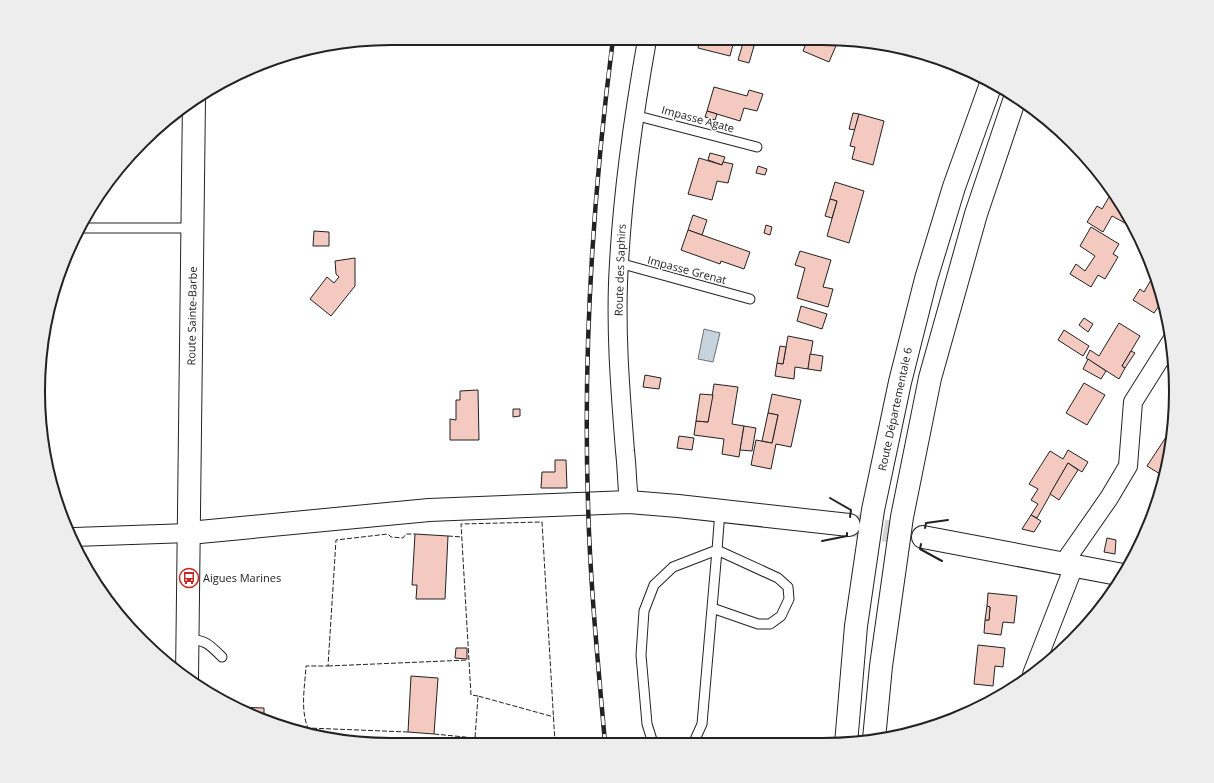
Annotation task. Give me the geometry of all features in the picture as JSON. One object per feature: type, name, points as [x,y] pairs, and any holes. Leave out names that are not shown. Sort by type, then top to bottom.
[{"type":"main road","name":"Route Départementale 6","points":[[847,737],[856,626],[873,510],[900,382],[926,279],[954,187],[990,88]]},
{"type":"main road","points":[[874,734],[881,666],[902,517],[930,378],[976,214],[1014,102]]},
{"type":"main road","name":"Route Sainte-Barbe","points":[[187,671],[194,107]]},
{"type":"main road","points":[[190,533],[429,510],[629,502],[720,510],[849,525]]},
{"type":"main road","points":[[923,537],[1117,574]]},
{"type":"street","name":"Route des Saphirs","points":[[629,502],[620,392],[618,321],[619,263],[625,189],[634,115],[646,45]]},
{"type":"street","points":[[1035,664],[1068,565],[1128,466],[1134,402],[1166,349]]},
{"type":"street","points":[[77,537],[190,533]]},
{"type":"lane","name":"Impasse Agate","points":[[634,115],[757,147]]},
{"type":"lane","points":[[86,228],[193,228]]},
{"type":"lane","name":"Impasse Grenat","points":[[619,263],[750,299]]},
{"type":"lane","points":[[696,738],[702,724],[720,510]]},
{"type":"lane","points":[[651,738],[647,724],[641,655],[644,611],[654,585],[673,567],[717,550],[778,578],[788,587],[789,599],[781,616],[770,624],[758,624],[712,608]]},
{"type":"lane","points":[[188,640],[204,641],[222,657]]},
{"type":"shaded area","points":[[704,329],[720,333],[713,362],[698,359]]},
{"type":"building","points":[[699,45],[733,45],[730,56],[698,48]]},
{"type":"building","points":[[742,45],[754,46],[749,63],[738,60]]},
{"type":"building","points":[[805,45],[836,46],[829,62],[803,51]]},
{"type":"building","points":[[714,87],[747,96],[749,90],[763,94],[757,111],[744,108],[740,121],[707,111]]},
{"type":"building","points":[[707,111],[717,114],[715,120],[705,117]]},
{"type":"building","points":[[853,113],[859,114],[855,130],[849,129]]},
{"type":"building","points":[[859,114],[884,121],[873,165],[852,159],[855,147],[850,146]]},
{"type":"building","points":[[710,153],[725,157],[722,165],[708,160]]},
{"type":"building","points":[[699,158],[722,165],[723,162],[733,164],[728,183],[717,181],[712,200],[688,194]]},
{"type":"building","points":[[758,166],[767,169],[765,175],[756,173]]},
{"type":"building","points":[[835,182],[864,191],[849,243],[827,236],[837,201],[830,199]]},
{"type":"building","points":[[1109,197],[1125,223],[1112,216],[1103,232],[1087,222],[1097,206],[1102,209]]},
{"type":"building","points":[[830,199],[837,201],[832,218],[825,216]]},
{"type":"building","points":[[693,215],[707,220],[702,235],[688,230]]},
{"type":"building","points":[[766,225],[772,227],[770,235],[764,233]]},
{"type":"building","points":[[1091,227],[1119,244],[1113,254],[1118,257],[1105,279],[1098,275],[1091,287],[1070,274],[1076,264],[1085,271],[1095,256],[1080,246]]},
{"type":"building","points":[[688,230],[750,252],[744,269],[721,261],[720,264],[681,250]]},
{"type":"building","points":[[314,231],[329,232],[329,246],[313,246]]},
{"type":"building","points":[[800,251],[831,260],[823,287],[833,289],[828,307],[797,298],[805,268],[795,265]]},
{"type":"building","points":[[355,258],[355,286],[331,316],[310,299],[327,277],[334,283],[339,277],[336,274],[335,261]]},
{"type":"building","points":[[1151,280],[1158,307],[1154,313],[1133,300],[1140,289],[1144,292]]},
{"type":"building","points":[[801,306],[827,314],[822,329],[797,321]]},
{"type":"building","points":[[1084,318],[1093,324],[1088,332],[1079,325]]},
{"type":"building","points":[[1119,323],[1140,336],[1122,366],[1125,368],[1119,379],[1086,358],[1090,350],[1099,356]]},
{"type":"building","points":[[1064,330],[1089,346],[1083,356],[1058,340]]},
{"type":"building","points":[[788,336],[813,341],[808,369],[795,367],[794,379],[775,376],[777,363],[783,364]]},
{"type":"building","points":[[780,346],[786,347],[783,364],[777,363]]},
{"type":"building","points":[[1131,351],[1135,353],[1125,368],[1122,366]]},
{"type":"building","points":[[810,354],[823,356],[821,371],[808,369]]},
{"type":"building","points":[[1088,359],[1106,371],[1101,379],[1083,369]]},
{"type":"building","points":[[645,375],[661,378],[659,389],[643,387]]},
{"type":"building","points":[[1084,383],[1105,395],[1087,425],[1066,413]]},
{"type":"building","points":[[714,384],[738,387],[732,424],[744,426],[739,457],[722,454],[724,439],[694,435],[696,421],[708,422]]},
{"type":"building","points":[[478,390],[479,440],[450,440],[450,419],[456,420],[456,400],[460,400],[460,391]]},
{"type":"building","points":[[700,394],[713,395],[708,422],[696,421]]},
{"type":"building","points":[[772,394],[801,400],[791,447],[776,444],[771,469],[751,465],[756,440],[772,443],[778,415],[768,413]]},
{"type":"building","points":[[513,409],[520,409],[520,416],[513,417]]},
{"type":"building","points":[[768,413],[778,415],[772,443],[762,441]]},
{"type":"building","points":[[744,426],[756,428],[752,451],[740,450]]},
{"type":"building","points":[[679,436],[694,438],[692,450],[677,448]]},
{"type":"building","points":[[1166,437],[1159,473],[1147,466]]},
{"type":"building","points":[[1068,450],[1088,462],[1082,472],[1068,463],[1037,518],[1031,515],[1038,504],[1031,500],[1038,489],[1029,484],[1050,451],[1063,459]]},
{"type":"building","points":[[555,460],[566,460],[567,488],[541,488],[542,472],[555,472]]},
{"type":"building","points":[[1068,463],[1078,470],[1059,500],[1050,494]]},
{"type":"building","points":[[1031,515],[1041,521],[1034,532],[1022,529]]},
{"type":"building","points":[[415,534],[448,536],[445,599],[416,599],[417,585],[412,585]]},
{"type":"building","points":[[1107,538],[1116,540],[1115,554],[1104,552]]},
{"type":"building","points":[[988,593],[1017,596],[1014,623],[1003,622],[1001,635],[984,633],[985,620],[989,620],[990,607],[987,606]]},
{"type":"building","points":[[987,606],[990,607],[989,620],[985,620]]},
{"type":"building","points":[[978,645],[1005,648],[1003,667],[995,666],[993,686],[974,684]]},
{"type":"building","points":[[456,648],[467,648],[467,659],[455,658]]},
{"type":"building","points":[[411,676],[438,678],[434,734],[408,732]]},
{"type":"building","points":[[249,707],[264,708],[264,714]]},
{"type":"tunnel","points":[[851,525],[923,537]]},
{"type":"railway","points":[[605,738],[591,563],[588,503],[587,387],[588,329],[595,213],[612,45]]},
{"type":"fence","points":[[478,696],[471,695],[461,524],[542,522],[555,738]]},
{"type":"fence","points":[[308,727],[304,713],[306,666],[328,666],[336,540],[388,534],[391,537],[403,538],[406,534],[415,534]]},
{"type":"fence","points":[[448,536],[462,537]]},
{"type":"fence","points":[[328,666],[468,660]]},
{"type":"fence","points":[[434,734],[475,738],[478,696],[554,717]]},
{"type":"fence","points":[[311,728],[408,732]]},
{"type":"wall","points":[[830,498],[851,510],[850,517]]},
{"type":"wall","points":[[925,528],[926,523],[948,520]]},
{"type":"wall","points":[[822,541],[847,536],[847,533]]},
{"type":"wall","points":[[921,544],[920,549],[942,561]]},
{"type":"place","name":"Aigues Marines","points":[[189,578]]}]
